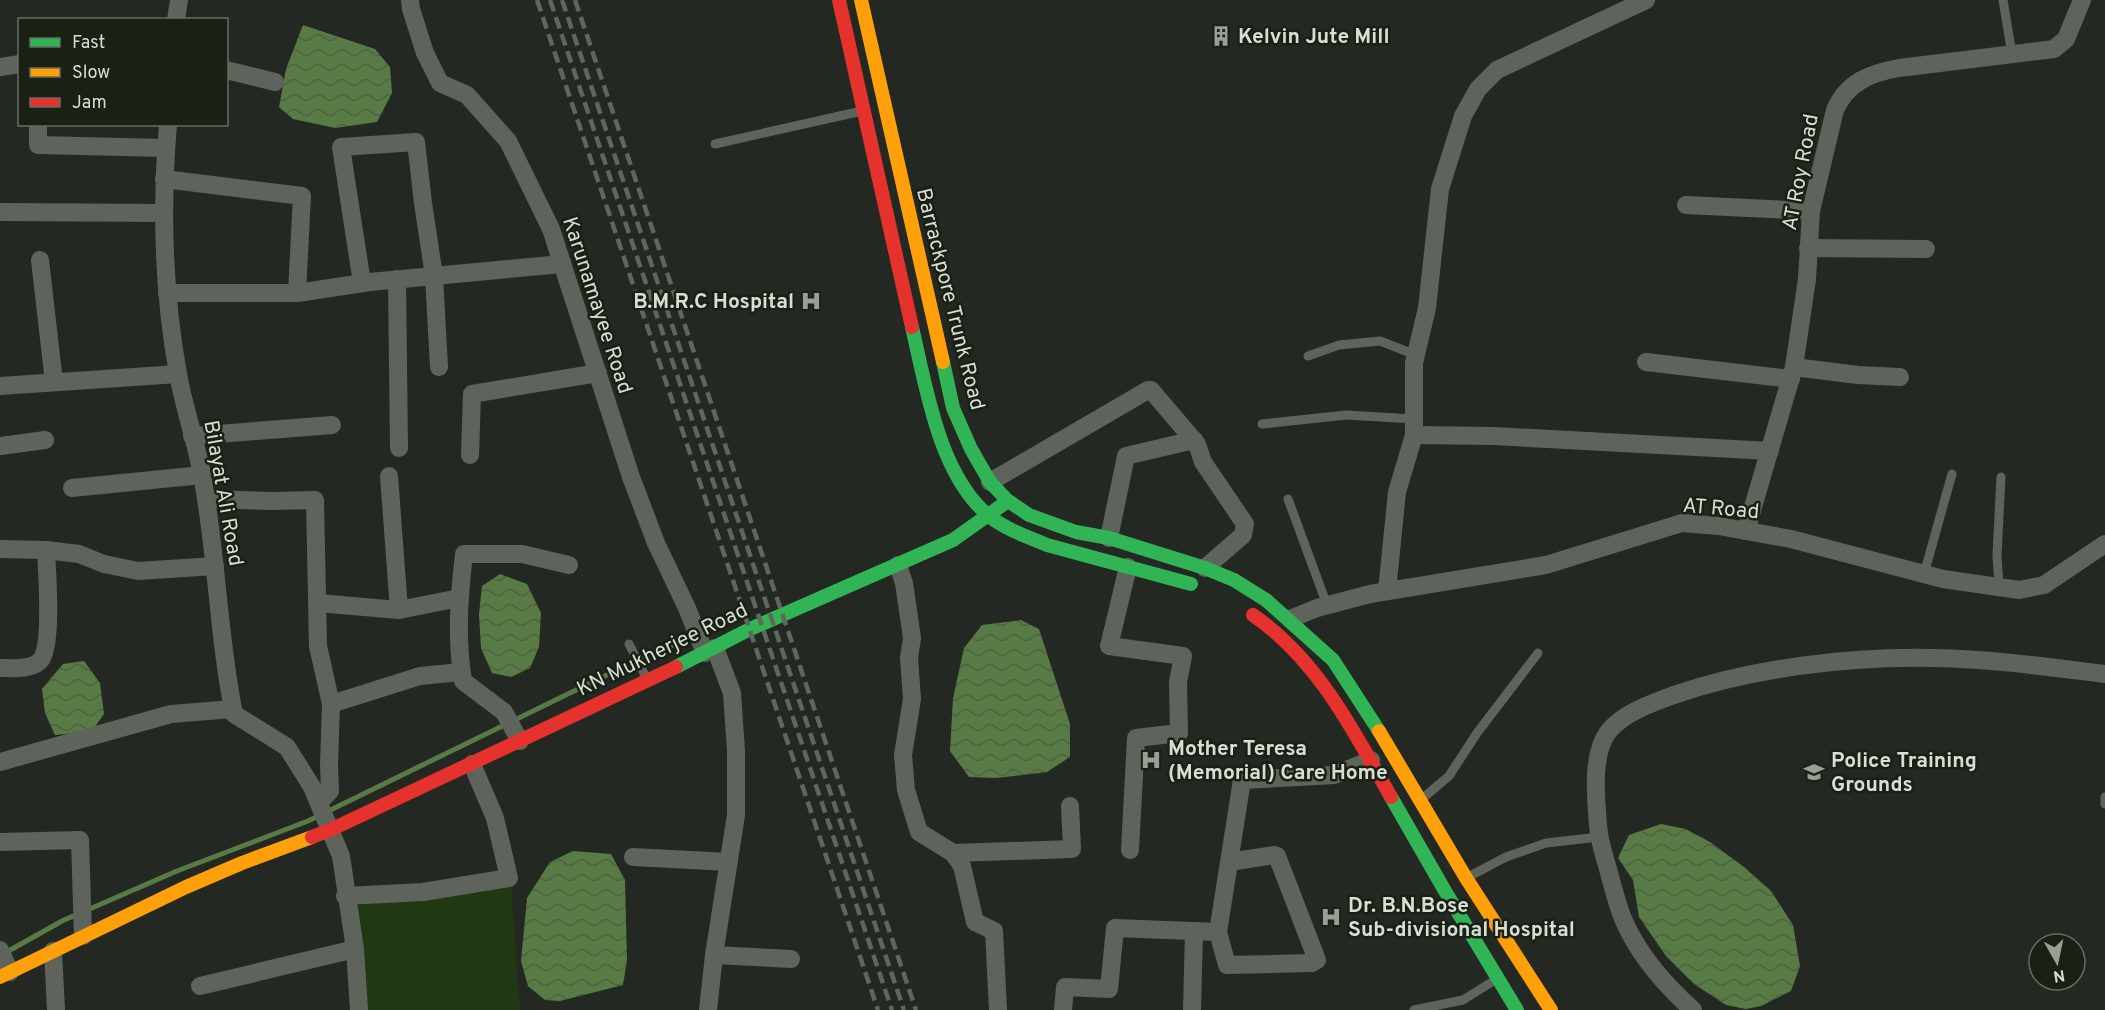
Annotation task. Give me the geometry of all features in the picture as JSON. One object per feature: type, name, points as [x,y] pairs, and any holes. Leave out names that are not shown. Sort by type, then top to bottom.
[{"type":"main road","name":"Barrackpore Trunk Road","points":[[839,0],[934,425],[947,455],[972,495],[988,515],[1019,534],[1046,545],[1166,576],[1209,590]]},
{"type":"main road","name":"Barrackpore Trunk Road","points":[[861,0],[953,408],[990,482],[1007,500],[1029,515],[1052,525],[1109,538],[1205,568],[1251,590],[1290,619],[1336,663],[1421,800],[1498,978],[1517,1010]]},
{"type":"main road","name":"KN Mukherjee Road","points":[[5,975],[186,887],[330,830],[710,651],[750,629],[953,540],[1007,500]]},
{"type":"main road","name":"Barrackpore Trunk Road","points":[[1246,610],[1265,622],[1312,671],[1335,700],[1371,760],[1456,885],[1551,1010]]},
{"type":"street","points":[[176,18],[179,0]]},
{"type":"street","name":"Karunamayee Road","points":[[410,0],[425,53],[440,83],[468,95],[508,141],[551,229],[631,477],[656,543],[732,693],[736,751],[736,815],[714,955],[708,1010]]},
{"type":"street","points":[[1387,591],[1397,492],[1414,427],[1414,363],[1427,308],[1440,189],[1463,116],[1478,89],[1497,70],[1646,0]]},
{"type":"street","name":"AT Roy Road","points":[[1746,531],[1793,373],[1806,289],[1811,211],[1835,110],[1840,98],[1854,84],[1876,72],[2054,49],[2062,45],[2066,39],[2082,0]]},
{"type":"street","points":[[0,67],[18,64]]},
{"type":"street","points":[[228,70],[275,82]]},
{"type":"street","points":[[38,126],[38,145],[166,148]]},
{"type":"street","name":"Bilayat Ali Road","points":[[168,126],[164,179],[164,250],[167,293],[178,374],[206,499],[226,669],[233,709]]},
{"type":"street","points":[[362,284],[341,147],[416,142],[434,276],[438,367]]},
{"type":"street","points":[[164,179],[302,196],[297,293]]},
{"type":"street","points":[[1686,205],[1811,211]]},
{"type":"street","points":[[0,212],[164,213]]},
{"type":"street","points":[[1808,248],[1926,249]]},
{"type":"street","points":[[40,260],[54,382]]},
{"type":"street","points":[[167,293],[297,293],[397,279],[562,264]]},
{"type":"street","points":[[397,279],[399,448]]},
{"type":"street","points":[[1646,363],[1793,373],[1900,377]]},
{"type":"street","points":[[0,386],[178,374]]},
{"type":"street","points":[[470,455],[472,394],[597,374]]},
{"type":"street","points":[[990,482],[1151,390],[1194,440],[1203,462],[1245,524],[1243,535],[1205,568]]},
{"type":"street","points":[[192,436],[333,425]]},
{"type":"street","points":[[1414,427],[1505,436],[1770,451]]},
{"type":"street","points":[[0,446],[45,440]]},
{"type":"street","points":[[1109,538],[1126,456],[1194,440]]},
{"type":"street","points":[[72,488],[202,475]]},
{"type":"street","points":[[389,476],[399,610]]},
{"type":"street","points":[[206,499],[315,500],[318,646],[331,704],[330,791],[319,803]]},
{"type":"street","name":"AT Road","points":[[1290,619],[1327,605],[1387,591],[1546,565],[1682,523],[1791,539],[1943,579],[2019,590],[2044,585],[2105,544]]},
{"type":"street","points":[[0,549],[46,550],[79,554],[104,564],[138,571],[215,566]]},
{"type":"street","points":[[0,668],[32,666],[40,662],[44,654],[48,631],[46,550]]},
{"type":"street","points":[[519,741],[504,712],[463,681],[459,657],[459,598],[464,554],[522,554],[569,565]]},
{"type":"street","points":[[898,565],[904,583],[912,638],[909,658],[912,699],[903,755],[906,790],[919,832],[953,853],[962,866],[975,922],[994,931],[998,1010]]},
{"type":"street","points":[[1128,567],[1109,646],[1183,656],[1178,682],[1179,733],[1136,738],[1130,850]]},
{"type":"street","points":[[318,603],[399,610],[459,598]]},
{"type":"street","points":[[1693,1010],[1650,963],[1628,930],[1613,887],[1599,837],[1596,778],[1602,742],[1608,731],[1632,713],[1692,689],[1756,674],[1818,665],[1912,658],[1971,660],[2105,674]]},
{"type":"street","points":[[331,704],[420,676],[461,672]]},
{"type":"street","points":[[0,762],[171,714],[233,709],[234,714],[287,747],[312,787],[319,803],[341,856],[345,896],[355,949],[359,1010]]},
{"type":"street","points":[[1229,862],[1277,856],[1317,960],[1312,963],[1227,965],[1218,932],[1229,862],[1242,780],[1334,775],[1371,760]]},
{"type":"street","points":[[345,896],[423,892],[509,878],[495,818],[472,764]]},
{"type":"street","points":[[953,853],[1072,849],[1070,806]]},
{"type":"street","points":[[0,842],[80,840],[83,936]]},
{"type":"street","points":[[633,857],[729,862]]},
{"type":"street","points":[[1063,1010],[1065,987],[1108,989],[1116,928],[1218,932]]},
{"type":"street","points":[[1192,1010],[1194,931]]},
{"type":"street","points":[[200,986],[355,949]]},
{"type":"street","points":[[0,950],[5,975]]},
{"type":"street","points":[[53,951],[57,1010]]},
{"type":"street","points":[[714,955],[791,959]]},
{"type":"lane","points":[[2003,0],[2013,54]]},
{"type":"lane","points":[[715,144],[863,111]]},
{"type":"lane","points":[[1308,356],[1339,345],[1380,341],[1416,355]]},
{"type":"lane","points":[[1262,424],[1346,415],[1414,427]]},
{"type":"lane","points":[[1924,574],[1952,474]]},
{"type":"lane","points":[[1999,587],[1997,555],[2001,477]]},
{"type":"lane","points":[[1288,499],[1327,605]]},
{"type":"lane","points":[[629,644],[647,681]]},
{"type":"lane","points":[[1421,800],[1449,776],[1538,653]]},
{"type":"lane","points":[[2105,797],[2105,804]]},
{"type":"lane","points":[[1456,885],[1506,857],[1546,843],[1599,837]]},
{"type":"lane","points":[[1414,1010],[1463,1000],[1498,978]]},
{"type":"shaded area","points":[[511,885],[520,1010],[360,1010],[351,900]]},
{"type":"water","points":[[303,25],[375,49],[390,67],[392,93],[377,122],[335,128],[293,119],[279,107],[286,69]]},
{"type":"water","points":[[500,574],[527,584],[541,613],[539,647],[530,668],[511,677],[492,673],[481,648],[479,614],[482,586]]},
{"type":"water","points":[[1021,620],[1039,629],[1070,724],[1070,757],[1047,772],[996,778],[969,777],[950,751],[953,698],[964,648],[982,625]]},
{"type":"water","points":[[84,661],[100,683],[104,714],[92,731],[55,735],[45,713],[42,689],[63,664]]},
{"type":"water","points":[[1661,824],[1686,829],[1710,842],[1744,867],[1771,891],[1793,925],[1800,966],[1791,991],[1761,1006],[1746,1009],[1726,1005],[1694,984],[1666,956],[1639,917],[1633,880],[1618,858],[1629,835]]},
{"type":"water","points":[[573,851],[611,854],[625,880],[627,960],[623,985],[560,1001],[545,1000],[528,986],[521,961],[527,898],[550,862]]},
{"type":"waterway","points":[[5,953],[62,921],[177,871],[308,821],[662,648],[685,642]]},
{"type":"railway","points":[[537,0],[878,1010]]},
{"type":"railway","points":[[550,0],[892,1010]]},
{"type":"railway","points":[[562,0],[904,1010]]},
{"type":"railway","points":[[575,0],[916,1010]]},
{"type":"traffic: fast","points":[[912,327],[929,402],[946,454],[972,499],[989,516],[1009,529],[1047,545],[1191,584]]},
{"type":"traffic: fast","points":[[943,362],[953,408],[971,449],[990,482],[1007,500],[1029,515],[1076,532],[1109,538],[1205,568],[1234,580],[1266,600],[1333,660],[1379,731]]},
{"type":"traffic: fast","points":[[676,667],[750,629],[953,540],[1005,503]]},
{"type":"traffic: fast","points":[[1391,797],[1517,1010]]},
{"type":"traffic: slow","points":[[861,0],[943,362]]},
{"type":"traffic: slow","points":[[1379,731],[1466,878],[1551,1010]]},
{"type":"traffic: slow","points":[[0,977],[186,887],[312,837]]},
{"type":"traffic: jam","points":[[839,0],[912,327]]},
{"type":"traffic: jam","points":[[1253,615],[1297,653],[1315,675],[1348,722],[1391,797]]},
{"type":"traffic: jam","points":[[312,837],[676,667]]},
{"type":"place","name":"Kelvin Jute Mill","points":[[1221,36]]},
{"type":"place","name":"B.M.R.C Hospital","points":[[811,301]]},
{"type":"place","name":"Mother Teresa (Memorial) Care Home","points":[[1151,760]]},
{"type":"place","name":"Police Training Grounds","points":[[1814,772]]},
{"type":"place","name":"Dr. B.N.Bose Sub-divisional Hospital","points":[[1331,917]]}]
